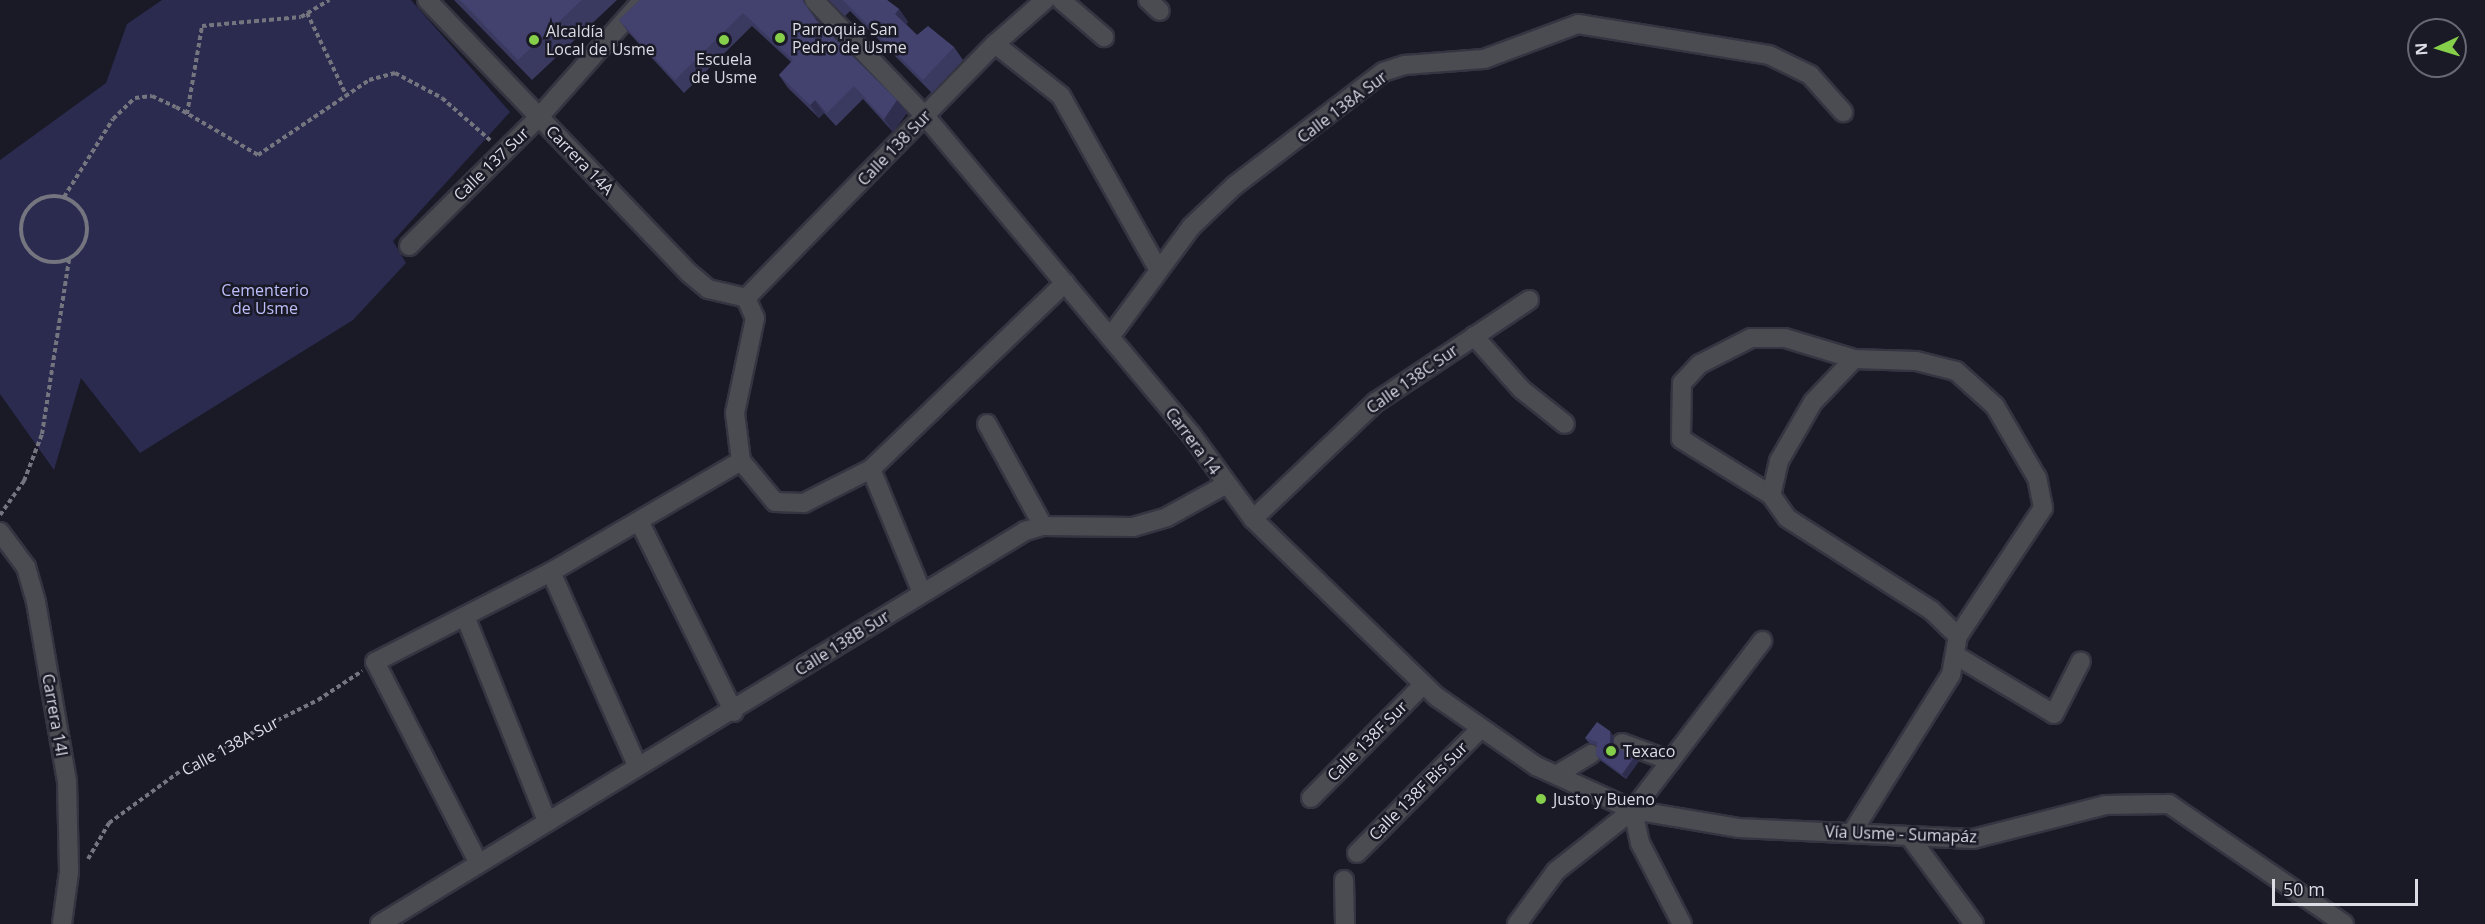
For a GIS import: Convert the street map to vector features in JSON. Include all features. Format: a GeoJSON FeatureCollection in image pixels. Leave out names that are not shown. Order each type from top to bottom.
{"type":"FeatureCollection","features":[{"type":"Feature","properties":{"kind":"street","name":"Carrera 14A"},"geometry":{"type":"LineString","coordinates":[[427,0],[689,273],[708,289],[746,298]]}},
{"type":"Feature","properties":{"kind":"street","name":"Calle 137 Sur"},"geometry":{"type":"LineString","coordinates":[[409,246],[502,151],[539,117],[643,0]]}},
{"type":"Feature","properties":{"kind":"street","name":"Carrera 14"},"geometry":{"type":"LineString","coordinates":[[814,0],[925,116],[1110,337],[1253,519],[1423,685],[1480,729],[1556,775],[1633,810]]}},
{"type":"Feature","properties":{"kind":"street","name":"Calle 138 Sur"},"geometry":{"type":"LineString","coordinates":[[746,298],[995,44],[1045,0]]}},
{"type":"Feature","properties":{"kind":"street"},"geometry":{"type":"LineString","coordinates":[[1061,0],[1104,37]]}},
{"type":"Feature","properties":{"kind":"street","name":"Calle 138A Sur"},"geometry":{"type":"LineString","coordinates":[[1110,337],[1191,226],[1234,186],[1383,72],[1484,59],[1556,28],[1578,24],[1621,29],[1769,55],[1810,75],[1843,112]]}},
{"type":"Feature","properties":{"kind":"street"},"geometry":{"type":"LineString","coordinates":[[995,44],[1061,96],[1158,269]]}},
{"type":"Feature","properties":{"kind":"street"},"geometry":{"type":"LineString","coordinates":[[746,298],[755,318],[735,413],[741,461],[775,502],[804,503],[872,469],[1065,283]]}},
{"type":"Feature","properties":{"kind":"street","name":"Calle 138C Sur"},"geometry":{"type":"LineString","coordinates":[[1253,519],[1376,402],[1529,300]]}},
{"type":"Feature","properties":{"kind":"street"},"geometry":{"type":"LineString","coordinates":[[1474,336],[1521,389],[1565,424]]}},
{"type":"Feature","properties":{"kind":"street"},"geometry":{"type":"LineString","coordinates":[[1853,831],[1951,675],[1958,636],[2031,533],[2043,508],[2037,478],[1995,406],[1956,371],[1917,361],[1854,359],[1785,338],[1751,338],[1700,364],[1682,383],[1681,439],[1771,495],[1787,518],[1931,610],[1958,636]]}},
{"type":"Feature","properties":{"kind":"street"},"geometry":{"type":"LineString","coordinates":[[1771,495],[1779,461],[1813,402],[1854,359]]}},
{"type":"Feature","properties":{"kind":"street"},"geometry":{"type":"LineString","coordinates":[[987,424],[1043,526]]}},
{"type":"Feature","properties":{"kind":"street"},"geometry":{"type":"LineString","coordinates":[[478,862],[375,662],[551,572],[640,523],[741,461]]}},
{"type":"Feature","properties":{"kind":"street"},"geometry":{"type":"LineString","coordinates":[[872,469],[922,593]]}},
{"type":"Feature","properties":{"kind":"street","name":"Calle 138B Sur"},"geometry":{"type":"LineString","coordinates":[[380,924],[546,819],[637,765],[734,712],[922,593],[1043,526],[1133,526],[1167,517],[1226,485]]}},
{"type":"Feature","properties":{"kind":"street"},"geometry":{"type":"LineString","coordinates":[[640,523],[734,712]]}},
{"type":"Feature","properties":{"kind":"street","name":"Carrera 14I"},"geometry":{"type":"LineString","coordinates":[[0,532],[26,567],[38,613],[67,782],[70,835],[61,919]]}},
{"type":"Feature","properties":{"kind":"street"},"geometry":{"type":"LineString","coordinates":[[551,572],[637,765]]}},
{"type":"Feature","properties":{"kind":"street"},"geometry":{"type":"LineString","coordinates":[[465,616],[546,819]]}},
{"type":"Feature","properties":{"kind":"street"},"geometry":{"type":"LineString","coordinates":[[1517,924],[1556,871],[1633,810],[1762,641]]}},
{"type":"Feature","properties":{"kind":"street"},"geometry":{"type":"LineString","coordinates":[[1955,655],[2054,714],[2081,661]]}},
{"type":"Feature","properties":{"kind":"street","name":"Calle 138F Sur"},"geometry":{"type":"LineString","coordinates":[[1311,798],[1423,685]]}},
{"type":"Feature","properties":{"kind":"street","name":"Calle 138F Bis Sur"},"geometry":{"type":"LineString","coordinates":[[1357,853],[1480,729]]}},
{"type":"Feature","properties":{"kind":"street"},"geometry":{"type":"LineString","coordinates":[[1622,744],[1671,761]]}},
{"type":"Feature","properties":{"kind":"street"},"geometry":{"type":"LineString","coordinates":[[1556,775],[1591,754]]}},
{"type":"Feature","properties":{"kind":"street","name":"Vía Usme - Sumapáz"},"geometry":{"type":"LineString","coordinates":[[1633,810],[1739,828],[1984,837],[2105,805],[2169,804],[2198,818],[2344,924]]}},
{"type":"Feature","properties":{"kind":"street"},"geometry":{"type":"LineString","coordinates":[[1633,810],[1640,843],[1682,924]]}},
{"type":"Feature","properties":{"kind":"street"},"geometry":{"type":"LineString","coordinates":[[1909,836],[1974,924]]}},
{"type":"Feature","properties":{"kind":"street"},"geometry":{"type":"LineString","coordinates":[[1344,880],[1345,924]]}},
{"type":"Feature","properties":{"kind":"path"},"geometry":{"type":"LineString","coordinates":[[187,114],[202,26],[252,25],[307,13],[329,0]]}},
{"type":"Feature","properties":{"kind":"path"},"geometry":{"type":"LineString","coordinates":[[307,13],[347,97]]}},
{"type":"Feature","properties":{"kind":"path"},"geometry":{"type":"LineString","coordinates":[[64,197],[113,119],[135,98],[152,96],[258,155],[381,73],[395,73],[442,98],[502,151]]}},
{"type":"Feature","properties":{"kind":"path"},"geometry":{"type":"LineString","coordinates":[[0,516],[24,481],[42,434],[69,259],[87,232],[81,211],[64,197],[33,202],[20,231],[37,258],[69,259]]}},
{"type":"Feature","properties":{"kind":"path","name":"Calle 138A Sur"},"geometry":{"type":"LineString","coordinates":[[84,870],[109,824],[152,791],[190,764],[318,700],[375,662]]}},
{"type":"Feature","properties":{"kind":"green space","name":"Cementerio de Usme"},"geometry":{"type":"Polygon","coordinates":[[[162,0],[411,0],[510,112],[393,241],[406,263],[353,320],[140,453],[81,378],[54,470],[0,394],[0,160],[106,83],[127,24],[162,0]]]}},
{"type":"Feature","properties":{"kind":"building"},"geometry":{"type":"Polygon","coordinates":[[[460,0],[582,0],[518,60],[460,0]]]}},
{"type":"Feature","properties":{"kind":"building"},"geometry":{"type":"Polygon","coordinates":[[[640,0],[802,0],[817,21],[897,100],[884,119],[854,86],[827,113],[815,100],[810,105],[779,75],[793,60],[743,13],[675,80],[619,20],[640,0]]]}},
{"type":"Feature","properties":{"kind":"building"},"geometry":{"type":"Polygon","coordinates":[[[843,0],[887,0],[899,9],[895,14],[917,35],[928,26],[954,47],[923,80],[843,0]]]}},
{"type":"Feature","properties":{"kind":"building","name":"Texaco"},"geometry":{"type":"Polygon","coordinates":[[[1597,722],[1610,731],[1610,745],[1635,756],[1622,774],[1596,755],[1597,742],[1585,738],[1597,722]]]}},
{"type":"Feature","properties":{"kind":"place","name":"Parroquia San Pedro de Usme"},"geometry":{"type":"Point","coordinates":[780,38]}},
{"type":"Feature","properties":{"kind":"place","name":"Alcaldía Local de Usme"},"geometry":{"type":"Point","coordinates":[534,40]}},
{"type":"Feature","properties":{"kind":"place","name":"Escuela de Usme"},"geometry":{"type":"Point","coordinates":[724,40]}},
{"type":"Feature","properties":{"kind":"place","name":"Texaco"},"geometry":{"type":"Point","coordinates":[1611,751]}},
{"type":"Feature","properties":{"kind":"place","name":"Justo y Bueno"},"geometry":{"type":"Point","coordinates":[1541,799]}}]}
